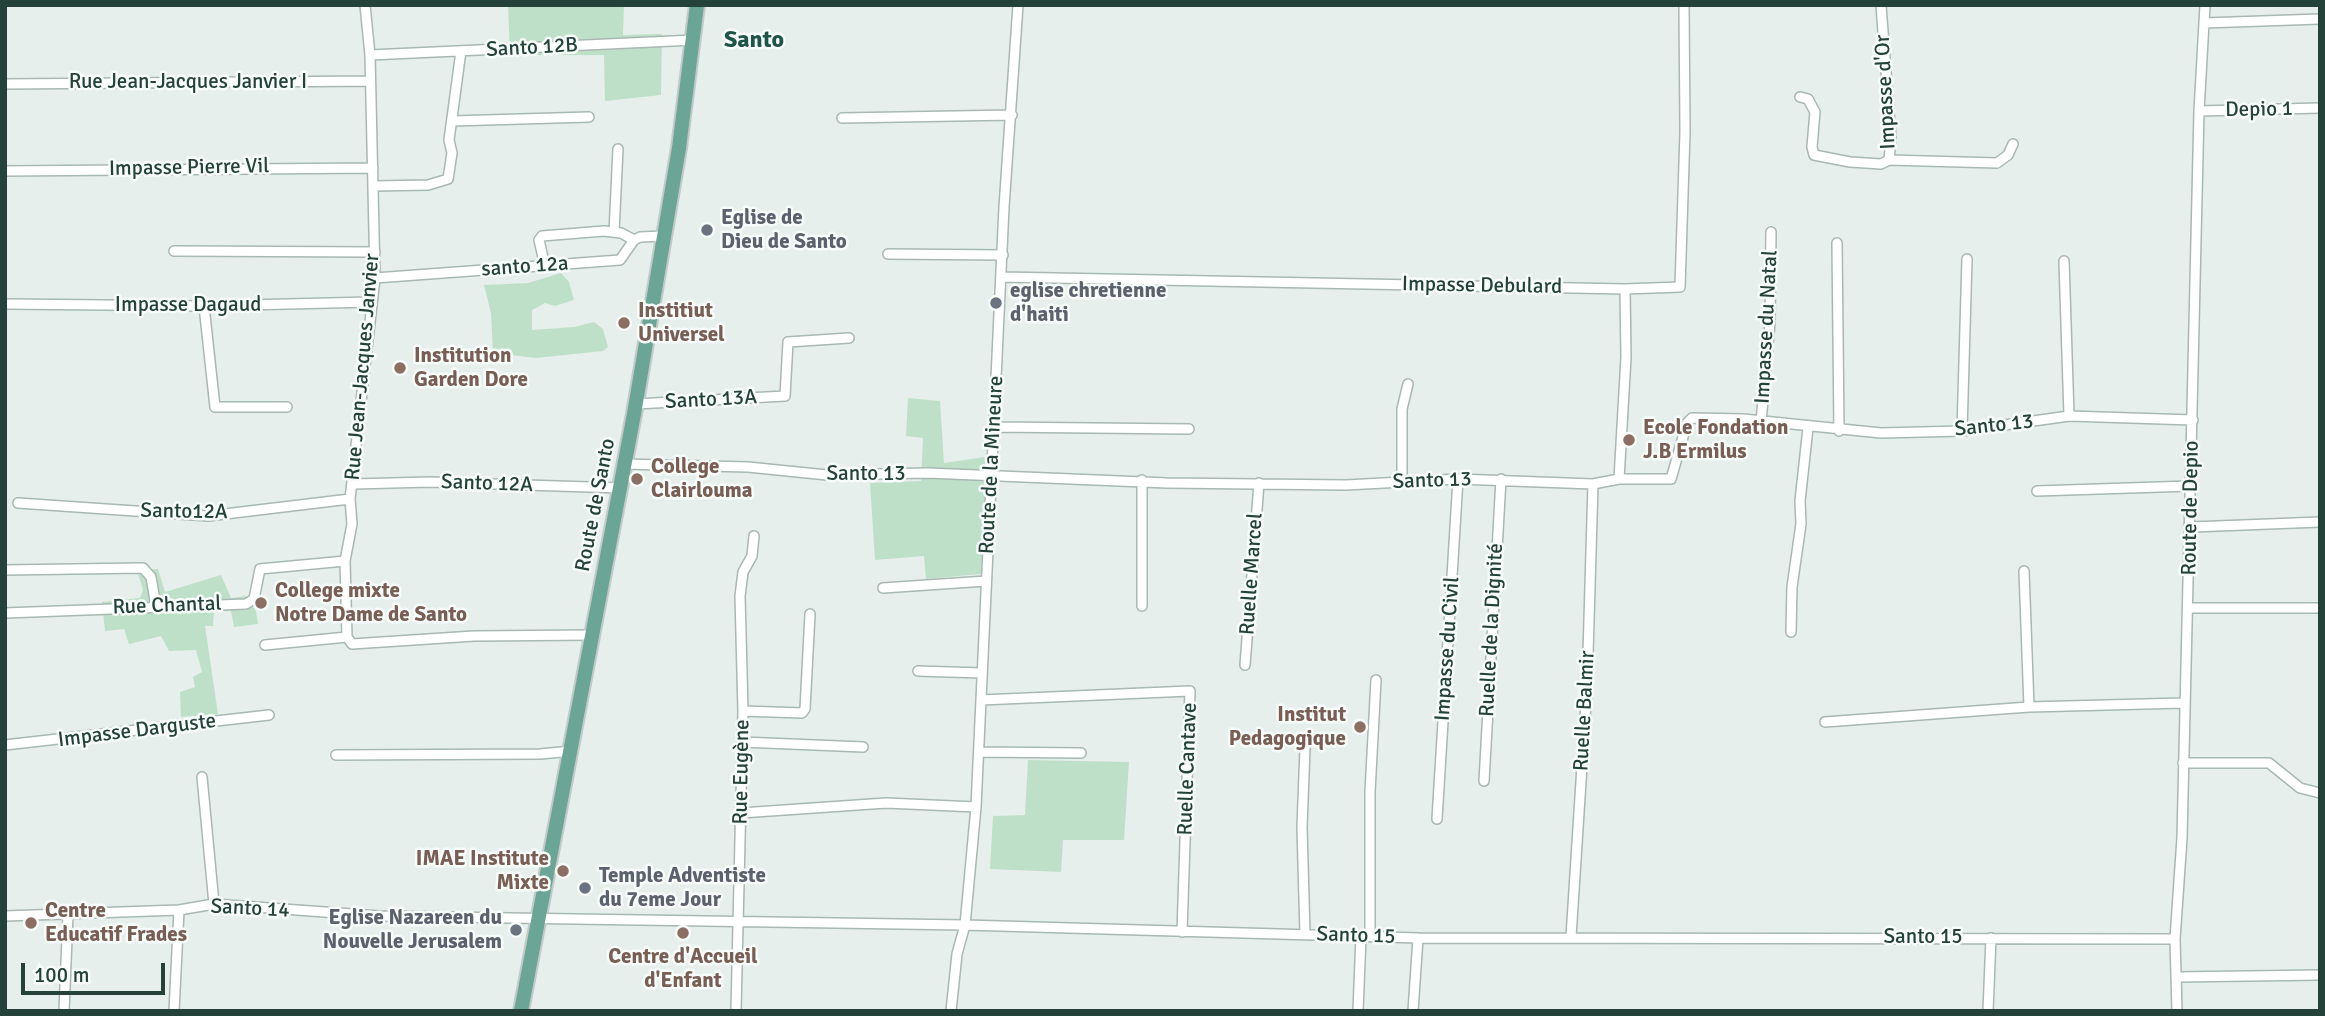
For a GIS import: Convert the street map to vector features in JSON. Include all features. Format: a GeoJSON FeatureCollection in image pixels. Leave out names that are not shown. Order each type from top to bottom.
{"type":"FeatureCollection","features":[{"type":"Feature","properties":{"kind":"main road","name":"Route de Santo"},"geometry":{"type":"LineString","coordinates":[[521,1011],[573,751],[636,404],[680,148],[697,5]]}},
{"type":"Feature","properties":{"kind":"street","name":"Rue Jean-Jacques Janvier"},"geometry":{"type":"LineString","coordinates":[[347,637],[345,561],[352,524],[350,499],[375,278],[370,55],[365,5]]}},
{"type":"Feature","properties":{"kind":"street","name":"Route de la Mineure"},"geometry":{"type":"LineString","coordinates":[[951,1011],[957,954],[965,925],[976,807],[1018,5]]}},
{"type":"Feature","properties":{"kind":"street","name":"Impasse Debulard"},"geometry":{"type":"LineString","coordinates":[[1002,277],[1676,288],[1682,283],[1684,5]]}},
{"type":"Feature","properties":{"kind":"street","name":"Impasse d'Or"},"geometry":{"type":"LineString","coordinates":[[1800,97],[1808,99],[1815,112],[1812,147],[1814,155],[1881,164],[1889,160],[1891,138],[1881,5]]}},
{"type":"Feature","properties":{"kind":"street","name":"Route de Depio"},"geometry":{"type":"LineString","coordinates":[[2176,1011],[2175,939],[2192,527],[2190,486],[2199,111],[2205,5]]}},
{"type":"Feature","properties":{"kind":"street"},"geometry":{"type":"LineString","coordinates":[[2204,23],[2320,19]]}},
{"type":"Feature","properties":{"kind":"street","name":"Santo 12B"},"geometry":{"type":"LineString","coordinates":[[370,55],[694,40]]}},
{"type":"Feature","properties":{"kind":"street"},"geometry":{"type":"LineString","coordinates":[[373,186],[428,185],[448,179],[461,51]]}},
{"type":"Feature","properties":{"kind":"street","name":"Rue Jean-Jacques Janvier I"},"geometry":{"type":"LineString","coordinates":[[5,84],[370,81]]}},
{"type":"Feature","properties":{"kind":"street","name":"Depio 1"},"geometry":{"type":"LineString","coordinates":[[2199,111],[2320,108]]}},
{"type":"Feature","properties":{"kind":"street"},"geometry":{"type":"LineString","coordinates":[[842,118],[1012,116]]}},
{"type":"Feature","properties":{"kind":"street"},"geometry":{"type":"LineString","coordinates":[[452,121],[589,117]]}},
{"type":"Feature","properties":{"kind":"street"},"geometry":{"type":"LineString","coordinates":[[1889,160],[1997,163],[2008,155],[2014,144]]}},
{"type":"Feature","properties":{"kind":"street"},"geometry":{"type":"LineString","coordinates":[[614,232],[618,149]]}},
{"type":"Feature","properties":{"kind":"street","name":"Impasse Pierre Vil"},"geometry":{"type":"LineString","coordinates":[[5,171],[373,168]]}},
{"type":"Feature","properties":{"kind":"street"},"geometry":{"type":"LineString","coordinates":[[545,266],[539,240],[542,236],[614,232],[634,240],[640,237],[663,236]]}},
{"type":"Feature","properties":{"kind":"street","name":"Impasse du Natal"},"geometry":{"type":"LineString","coordinates":[[1761,422],[1770,321],[1771,232]]}},
{"type":"Feature","properties":{"kind":"street","name":"santo 12a"},"geometry":{"type":"LineString","coordinates":[[375,278],[620,260],[634,240]]}},
{"type":"Feature","properties":{"kind":"street"},"geometry":{"type":"LineString","coordinates":[[1837,243],[1839,431]]}},
{"type":"Feature","properties":{"kind":"street"},"geometry":{"type":"LineString","coordinates":[[174,251],[375,251]]}},
{"type":"Feature","properties":{"kind":"street"},"geometry":{"type":"LineString","coordinates":[[888,254],[1003,255]]}},
{"type":"Feature","properties":{"kind":"street"},"geometry":{"type":"LineString","coordinates":[[1962,431],[1967,259]]}},
{"type":"Feature","properties":{"kind":"street"},"geometry":{"type":"LineString","coordinates":[[2064,261],[2069,416]]}},
{"type":"Feature","properties":{"kind":"street"},"geometry":{"type":"LineString","coordinates":[[1619,480],[1626,357],[1625,289]]}},
{"type":"Feature","properties":{"kind":"street","name":"Impasse Dagaud"},"geometry":{"type":"LineString","coordinates":[[5,304],[204,306],[371,302]]}},
{"type":"Feature","properties":{"kind":"street"},"geometry":{"type":"LineString","coordinates":[[204,306],[215,407],[287,407]]}},
{"type":"Feature","properties":{"kind":"street","name":"Santo 13A"},"geometry":{"type":"LineString","coordinates":[[636,404],[785,396],[788,342],[849,338]]}},
{"type":"Feature","properties":{"kind":"street"},"geometry":{"type":"LineString","coordinates":[[1402,482],[1402,409],[1408,384]]}},
{"type":"Feature","properties":{"kind":"street","name":"Santo 13"},"geometry":{"type":"LineString","coordinates":[[624,464],[748,467],[827,475],[992,475],[1313,485],[1458,479],[1593,484],[1619,480],[1671,479],[1689,420],[1761,422],[1839,431],[1962,431],[2069,416],[2193,420]]}},
{"type":"Feature","properties":{"kind":"street"},"geometry":{"type":"LineString","coordinates":[[995,427],[1189,429]]}},
{"type":"Feature","properties":{"kind":"street"},"geometry":{"type":"LineString","coordinates":[[1791,632],[1791,595],[1801,524],[1800,501],[1808,428]]}},
{"type":"Feature","properties":{"kind":"street","name":"Impasse du Civil"},"geometry":{"type":"LineString","coordinates":[[1437,818],[1458,479]]}},
{"type":"Feature","properties":{"kind":"street","name":"Ruelle de la Dignité"},"geometry":{"type":"LineString","coordinates":[[1484,781],[1501,479]]}},
{"type":"Feature","properties":{"kind":"street"},"geometry":{"type":"LineString","coordinates":[[1142,480],[1142,606]]}},
{"type":"Feature","properties":{"kind":"street","name":"Santo 12A"},"geometry":{"type":"LineString","coordinates":[[353,484],[430,482],[621,488]]}},
{"type":"Feature","properties":{"kind":"street","name":"Ruelle Marcel"},"geometry":{"type":"LineString","coordinates":[[1245,665],[1259,483]]}},
{"type":"Feature","properties":{"kind":"street","name":"Ruelle Balmir"},"geometry":{"type":"LineString","coordinates":[[1572,937],[1587,688],[1593,484]]}},
{"type":"Feature","properties":{"kind":"street"},"geometry":{"type":"LineString","coordinates":[[2037,491],[2190,486]]}},
{"type":"Feature","properties":{"kind":"street","name":"Santo12A"},"geometry":{"type":"LineString","coordinates":[[18,503],[208,516],[350,499]]}},
{"type":"Feature","properties":{"kind":"street"},"geometry":{"type":"LineString","coordinates":[[2192,527],[2320,522]]}},
{"type":"Feature","properties":{"kind":"street","name":"Rue Eugène"},"geometry":{"type":"LineString","coordinates":[[736,1011],[743,711],[740,596],[743,572],[752,556],[754,536]]}},
{"type":"Feature","properties":{"kind":"street","name":"Rue Chantal"},"geometry":{"type":"LineString","coordinates":[[5,613],[246,604],[254,599],[260,569],[345,561]]}},
{"type":"Feature","properties":{"kind":"street"},"geometry":{"type":"LineString","coordinates":[[5,570],[143,568],[151,577],[156,606]]}},
{"type":"Feature","properties":{"kind":"street"},"geometry":{"type":"LineString","coordinates":[[2024,571],[2029,707]]}},
{"type":"Feature","properties":{"kind":"street"},"geometry":{"type":"LineString","coordinates":[[883,588],[986,581]]}},
{"type":"Feature","properties":{"kind":"street"},"geometry":{"type":"LineString","coordinates":[[2189,608],[2320,608]]}},
{"type":"Feature","properties":{"kind":"street"},"geometry":{"type":"LineString","coordinates":[[743,711],[802,713],[805,709],[810,614]]}},
{"type":"Feature","properties":{"kind":"street"},"geometry":{"type":"LineString","coordinates":[[265,645],[347,637],[352,645],[474,636],[592,635]]}},
{"type":"Feature","properties":{"kind":"street"},"geometry":{"type":"LineString","coordinates":[[918,671],[982,673]]}},
{"type":"Feature","properties":{"kind":"street"},"geometry":{"type":"LineString","coordinates":[[1358,1011],[1366,936],[1376,680]]}},
{"type":"Feature","properties":{"kind":"street","name":"Ruelle Cantave"},"geometry":{"type":"LineString","coordinates":[[981,700],[1190,691],[1182,932]]}},
{"type":"Feature","properties":{"kind":"street"},"geometry":{"type":"LineString","coordinates":[[1825,722],[2029,707],[2183,703]]}},
{"type":"Feature","properties":{"kind":"street","name":"Impasse Darguste"},"geometry":{"type":"LineString","coordinates":[[5,745],[69,740],[269,715]]}},
{"type":"Feature","properties":{"kind":"street"},"geometry":{"type":"LineString","coordinates":[[742,742],[863,747]]}},
{"type":"Feature","properties":{"kind":"street"},"geometry":{"type":"LineString","coordinates":[[1305,748],[1302,827],[1305,934]]}},
{"type":"Feature","properties":{"kind":"street"},"geometry":{"type":"LineString","coordinates":[[336,755],[540,754],[573,751]]}},
{"type":"Feature","properties":{"kind":"street"},"geometry":{"type":"LineString","coordinates":[[979,752],[1081,753]]}},
{"type":"Feature","properties":{"kind":"street"},"geometry":{"type":"LineString","coordinates":[[2183,763],[2269,763],[2300,788],[2320,793]]}},
{"type":"Feature","properties":{"kind":"street"},"geometry":{"type":"LineString","coordinates":[[202,777],[214,904]]}},
{"type":"Feature","properties":{"kind":"street"},"geometry":{"type":"LineString","coordinates":[[741,813],[844,804],[976,807]]}},
{"type":"Feature","properties":{"kind":"street","name":"Santo 14"},"geometry":{"type":"LineString","coordinates":[[5,916],[179,911],[214,904],[333,914],[538,918]]}},
{"type":"Feature","properties":{"kind":"street"},"geometry":{"type":"LineString","coordinates":[[173,1011],[179,911]]}},
{"type":"Feature","properties":{"kind":"street"},"geometry":{"type":"LineString","coordinates":[[64,1011],[68,914]]}},
{"type":"Feature","properties":{"kind":"street","name":"Santo 15"},"geometry":{"type":"LineString","coordinates":[[538,918],[965,925],[1418,938],[2175,939]]}},
{"type":"Feature","properties":{"kind":"street"},"geometry":{"type":"LineString","coordinates":[[1413,1011],[1418,938]]}},
{"type":"Feature","properties":{"kind":"street"},"geometry":{"type":"LineString","coordinates":[[1988,1011],[1991,938]]}},
{"type":"Feature","properties":{"kind":"street"},"geometry":{"type":"LineString","coordinates":[[2176,977],[2320,975]]}},
{"type":"Feature","properties":{"kind":"green space"},"geometry":{"type":"Polygon","coordinates":[[[508,5],[624,5],[623,35],[662,34],[661,95],[605,101],[604,55],[510,55],[508,5]]]}},
{"type":"Feature","properties":{"kind":"green space"},"geometry":{"type":"Polygon","coordinates":[[[561,273],[569,282],[574,300],[555,306],[545,303],[532,310],[532,330],[574,327],[594,322],[603,329],[608,347],[603,351],[536,358],[493,353],[491,313],[484,285],[528,283],[561,273]]]}},
{"type":"Feature","properties":{"kind":"green space"},"geometry":{"type":"Polygon","coordinates":[[[908,398],[940,401],[944,463],[985,457],[981,574],[926,579],[924,556],[875,560],[870,483],[921,481],[923,438],[906,436],[908,398]]]}},
{"type":"Feature","properties":{"kind":"green space"},"geometry":{"type":"Polygon","coordinates":[[[158,569],[165,592],[221,575],[231,598],[246,596],[256,611],[258,624],[234,627],[231,611],[214,610],[213,626],[205,626],[218,714],[181,717],[180,692],[195,687],[193,677],[202,672],[196,650],[169,651],[161,636],[129,644],[124,629],[105,631],[102,602],[140,598],[143,590],[138,573],[158,569]]]}},
{"type":"Feature","properties":{"kind":"green space"},"geometry":{"type":"Polygon","coordinates":[[[1028,760],[1129,762],[1124,840],[1063,840],[1061,872],[990,869],[993,816],[1025,815],[1028,760]]]}},
{"type":"Feature","properties":{"kind":"place","name":"Eglise de Dieu de Santo"},"geometry":{"type":"Point","coordinates":[707,230]}},
{"type":"Feature","properties":{"kind":"place","name":"eglise chretienne d'haiti"},"geometry":{"type":"Point","coordinates":[996,303]}},
{"type":"Feature","properties":{"kind":"place","name":"Institiut Universel"},"geometry":{"type":"Point","coordinates":[624,323]}},
{"type":"Feature","properties":{"kind":"place","name":"Institution Garden Dore"},"geometry":{"type":"Point","coordinates":[400,368]}},
{"type":"Feature","properties":{"kind":"place","name":"Ecole Fondation J.B Ermilus"},"geometry":{"type":"Point","coordinates":[1629,440]}},
{"type":"Feature","properties":{"kind":"place","name":"College Clairlouma"},"geometry":{"type":"Point","coordinates":[637,479]}},
{"type":"Feature","properties":{"kind":"place","name":"College mixte Notre Dame de Santo"},"geometry":{"type":"Point","coordinates":[261,603]}},
{"type":"Feature","properties":{"kind":"place","name":"Institut Pedagogique"},"geometry":{"type":"Point","coordinates":[1360,727]}},
{"type":"Feature","properties":{"kind":"place","name":"IMAE Institute Mixte"},"geometry":{"type":"Point","coordinates":[563,871]}},
{"type":"Feature","properties":{"kind":"place","name":"Temple Adventiste du 7eme Jour"},"geometry":{"type":"Point","coordinates":[585,888]}},
{"type":"Feature","properties":{"kind":"place","name":"Centre Educatif Frades"},"geometry":{"type":"Point","coordinates":[31,923]}},
{"type":"Feature","properties":{"kind":"place","name":"Eglise Nazareen du Nouvelle Jerusalem"},"geometry":{"type":"Point","coordinates":[516,930]}},
{"type":"Feature","properties":{"kind":"place","name":"Centre d'Accueil d'Enfant"},"geometry":{"type":"Point","coordinates":[683,933]}},
{"type":"Feature","properties":{"kind":"district","name":"Santo"},"geometry":{"type":"Point","coordinates":[754,41]}}]}
